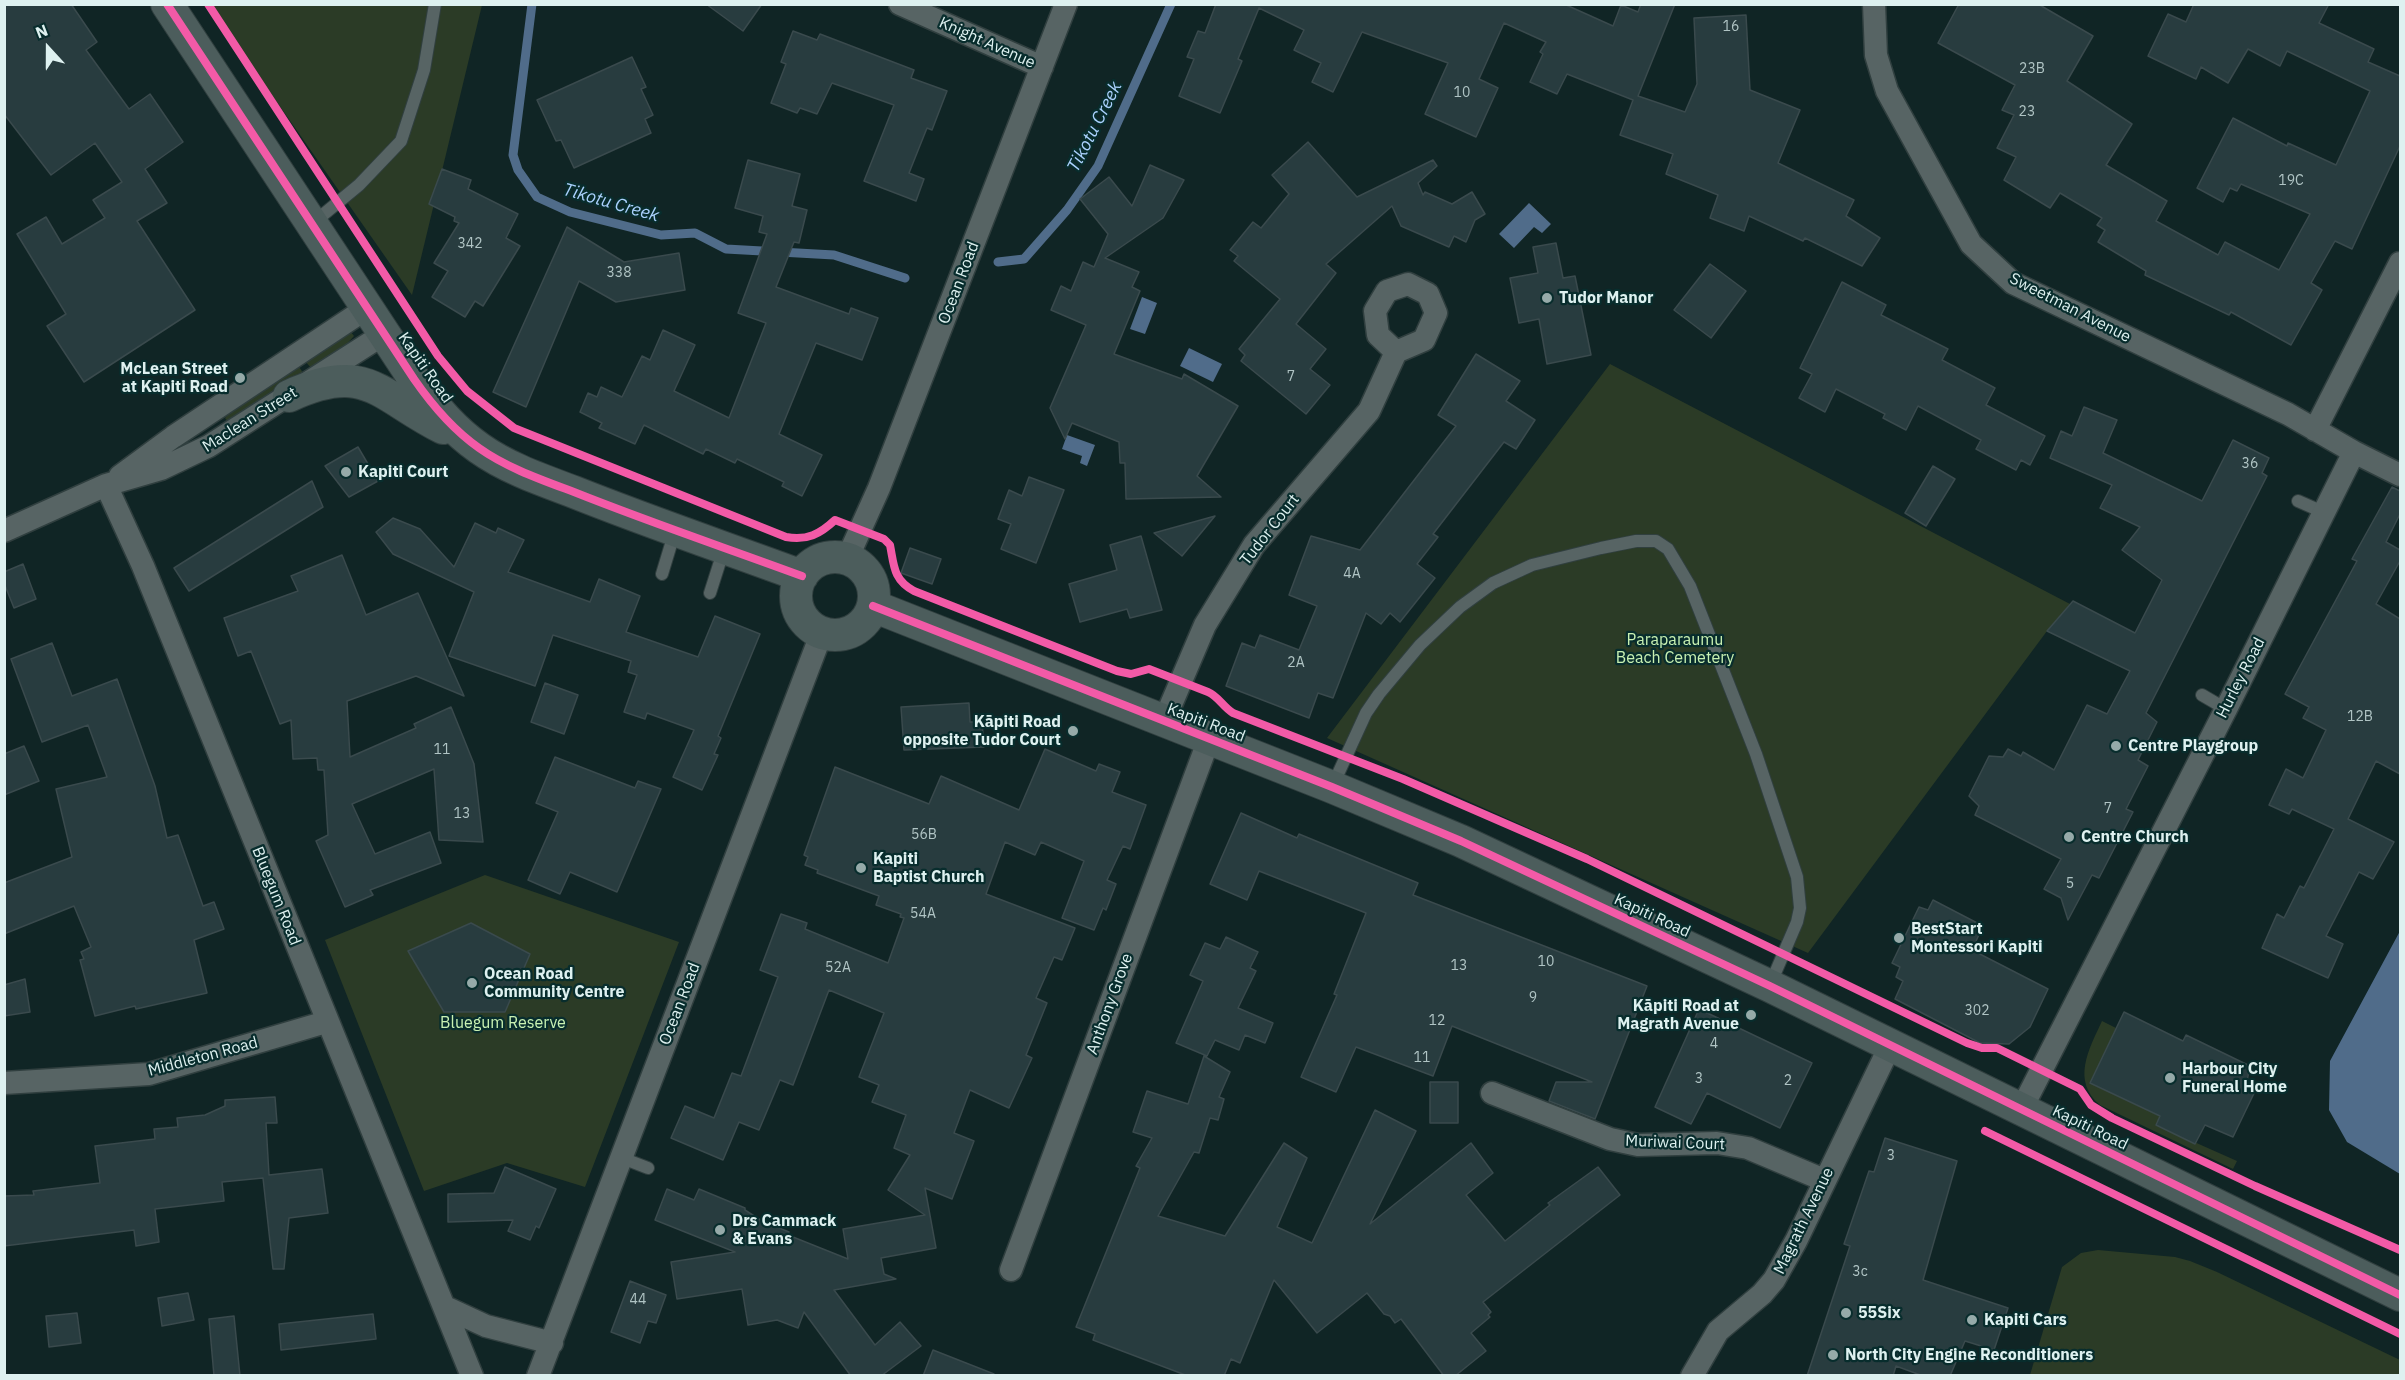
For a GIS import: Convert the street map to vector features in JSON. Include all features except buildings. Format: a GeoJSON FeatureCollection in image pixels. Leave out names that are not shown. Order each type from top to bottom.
{"type":"FeatureCollection","features":[{"type":"Feature","properties":{"kind":"main road","name":"Kapiti Road"},"geometry":{"type":"LineString","coordinates":[[167,4],[434,407],[464,436],[489,454],[521,470],[802,576]]}},
{"type":"Feature","properties":{"kind":"main road"},"geometry":{"type":"LineString","coordinates":[[289,396],[327,381],[357,381],[379,388],[424,419],[464,436]]}},
{"type":"Feature","properties":{"kind":"main road"},"geometry":{"type":"LineString","coordinates":[[837,557],[847,559],[866,572],[874,594],[873,606],[866,620],[853,630],[838,635],[822,632],[810,626],[801,615],[796,602],[802,576],[817,562],[837,557]]}},
{"type":"Feature","properties":{"kind":"main road","name":"Kapiti Road"},"geometry":{"type":"LineString","coordinates":[[873,606],[1332,787],[1461,841],[1770,986],[2400,1295]]}},
{"type":"Feature","properties":{"kind":"street","name":"Knight Avenue"},"geometry":{"type":"LineString","coordinates":[[900,4],[1042,67]]}},
{"type":"Feature","properties":{"kind":"street","name":"Ocean Road"},"geometry":{"type":"LineString","coordinates":[[847,559],[879,488],[1066,4]]}},
{"type":"Feature","properties":{"kind":"street","name":"Sweetman Avenue"},"geometry":{"type":"LineString","coordinates":[[1874,4],[1876,55],[1887,91],[1971,244],[2013,283],[2288,414],[2315,430]]}},
{"type":"Feature","properties":{"kind":"street"},"geometry":{"type":"LineString","coordinates":[[2400,263],[2315,430],[2400,475]]}},
{"type":"Feature","properties":{"kind":"street","name":"Maclean Street"},"geometry":{"type":"LineString","coordinates":[[4,531],[106,485],[184,459],[209,446],[289,396],[375,321]]}},
{"type":"Feature","properties":{"kind":"street","name":"Maclean Street"},"geometry":{"type":"LineString","coordinates":[[106,485],[173,437],[375,321]]}},
{"type":"Feature","properties":{"kind":"street","name":"Tudor Court"},"geometry":{"type":"LineString","coordinates":[[1164,721],[1205,625],[1254,545],[1369,411],[1395,352]]}},
{"type":"Feature","properties":{"kind":"street","name":"Hurley Road"},"geometry":{"type":"LineString","coordinates":[[2021,1110],[2226,709],[2354,452]]}},
{"type":"Feature","properties":{"kind":"street","name":"Bluegum Road"},"geometry":{"type":"LineString","coordinates":[[106,485],[143,566],[472,1376]]}},
{"type":"Feature","properties":{"kind":"street","name":"Ocean Road"},"geometry":{"type":"LineString","coordinates":[[538,1376],[822,632]]}},
{"type":"Feature","properties":{"kind":"street","name":"Anthony Grove"},"geometry":{"type":"LineString","coordinates":[[1011,1270],[1209,739]]}},
{"type":"Feature","properties":{"kind":"street","name":"Middleton Road"},"geometry":{"type":"LineString","coordinates":[[4,1083],[149,1074],[327,1022]]}},
{"type":"Feature","properties":{"kind":"street","name":"Magrath Avenue"},"geometry":{"type":"LineString","coordinates":[[1692,1376],[1718,1331],[1762,1294],[1774,1280],[1796,1241],[1890,1046]]}},
{"type":"Feature","properties":{"kind":"street","name":"Muriwai Court"},"geometry":{"type":"LineString","coordinates":[[1492,1093],[1610,1139],[1638,1145],[1717,1143],[1748,1148],[1824,1180]]}},
{"type":"Feature","properties":{"kind":"street"},"geometry":{"type":"LineString","coordinates":[[445,1306],[462,1317],[486,1326],[552,1343]]}},
{"type":"Feature","properties":{"kind":"lane"},"geometry":{"type":"LineString","coordinates":[[312,224],[358,185],[401,141],[424,70],[435,4]]}},
{"type":"Feature","properties":{"kind":"lane"},"geometry":{"type":"LineString","coordinates":[[2298,501],[2324,512]]}},
{"type":"Feature","properties":{"kind":"lane"},"geometry":{"type":"LineString","coordinates":[[662,574],[676,530]]}},
{"type":"Feature","properties":{"kind":"lane"},"geometry":{"type":"LineString","coordinates":[[1332,787],[1366,712],[1420,645],[1460,608],[1493,583],[1532,565],[1636,541],[1656,541],[1668,549],[1690,586],[1756,754],[1797,877],[1800,908],[1797,922],[1770,986]]}},
{"type":"Feature","properties":{"kind":"lane"},"geometry":{"type":"LineString","coordinates":[[710,593],[724,548]]}},
{"type":"Feature","properties":{"kind":"lane"},"geometry":{"type":"LineString","coordinates":[[2202,695],[2226,709]]}},
{"type":"Feature","properties":{"kind":"lane"},"geometry":{"type":"LineString","coordinates":[[621,1158],[648,1168]]}},
{"type":"Feature","properties":{"kind":"green space"},"geometry":{"type":"Polygon","coordinates":[[[209,5],[482,5],[412,295],[209,5]]]}},
{"type":"Feature","properties":{"kind":"green space"},"geometry":{"type":"Polygon","coordinates":[[[350,331],[354,336],[345,346],[311,368],[305,361],[350,331]]]}},
{"type":"Feature","properties":{"kind":"green space","name":"Paraparaumu Beach Cemetery"},"geometry":{"type":"Polygon","coordinates":[[[1610,364],[2070,604],[2047,631],[1808,953],[1327,738],[1610,364]]]}},
{"type":"Feature","properties":{"kind":"green space"},"geometry":{"type":"Polygon","coordinates":[[[298,365],[303,373],[228,422],[225,418],[234,408],[298,365]]]}},
{"type":"Feature","properties":{"kind":"green space","name":"Bluegum Reserve"},"geometry":{"type":"Polygon","coordinates":[[[485,875],[679,942],[585,1187],[507,1163],[424,1191],[325,940],[485,875]]]}},
{"type":"Feature","properties":{"kind":"green space"},"geometry":{"type":"Polygon","coordinates":[[[2102,1021],[2116,1028],[2090,1083],[2160,1116],[2156,1125],[2237,1161],[2233,1169],[2100,1105],[2091,1096],[2086,1086],[2085,1064],[2102,1021]]]}},
{"type":"Feature","properties":{"kind":"green space"},"geometry":{"type":"Polygon","coordinates":[[[2098,1250],[2175,1257],[2217,1272],[2400,1360],[2400,1375],[2030,1375],[2062,1267],[2081,1253],[2098,1250]]]}},
{"type":"Feature","properties":{"kind":"water"},"geometry":{"type":"Polygon","coordinates":[[[1529,203],[1551,224],[1542,233],[1534,227],[1514,248],[1499,234],[1529,203]]]}},
{"type":"Feature","properties":{"kind":"water"},"geometry":{"type":"Polygon","coordinates":[[[1142,297],[1157,303],[1145,334],[1130,329],[1142,297]]]}},
{"type":"Feature","properties":{"kind":"water"},"geometry":{"type":"Polygon","coordinates":[[[1189,348],[1222,364],[1213,382],[1180,366],[1189,348]]]}},
{"type":"Feature","properties":{"kind":"water"},"geometry":{"type":"Polygon","coordinates":[[[1067,435],[1095,445],[1087,466],[1080,463],[1082,456],[1062,449],[1067,435]]]}},
{"type":"Feature","properties":{"kind":"water"},"geometry":{"type":"Polygon","coordinates":[[[2400,931],[2400,1174],[2347,1142],[2329,1110],[2330,1061],[2400,931]]]}},
{"type":"Feature","properties":{"kind":"waterway","name":"Tikotu Creek"},"geometry":{"type":"LineString","coordinates":[[532,4],[513,155],[518,170],[537,197],[570,212],[661,235],[695,233],[726,249],[834,255],[905,278]]}},
{"type":"Feature","properties":{"kind":"waterway","name":"Tikotu Creek"},"geometry":{"type":"LineString","coordinates":[[998,262],[1024,259],[1067,210],[1098,166],[1171,4]]}},
{"type":"Feature","properties":{"kind":"cycle path"},"geometry":{"type":"LineString","coordinates":[[167,4],[414,379],[451,425],[479,448],[525,473],[802,576]]}},
{"type":"Feature","properties":{"kind":"cycle path"},"geometry":{"type":"LineString","coordinates":[[208,4],[438,356],[467,391],[514,428],[786,537],[800,538],[813,535],[835,520],[884,539],[890,545],[898,577],[914,591],[1117,671],[1131,674],[1149,669],[1208,692],[1233,713],[1403,779],[1587,859],[1967,1043],[1982,1048],[1997,1048],[2080,1089],[2091,1105],[2112,1118],[2255,1186],[2400,1250]]}},
{"type":"Feature","properties":{"kind":"cycle path"},"geometry":{"type":"LineString","coordinates":[[873,606],[1332,787],[1461,841],[1770,986],[2400,1295]]}},
{"type":"Feature","properties":{"kind":"cycle path"},"geometry":{"type":"LineString","coordinates":[[1985,1131],[2400,1334]]}},
{"type":"Feature","properties":{"kind":"place","name":"Tudor Manor"},"geometry":{"type":"Point","coordinates":[1547,298]}},
{"type":"Feature","properties":{"kind":"place","name":"McLean Street at Kapiti Road"},"geometry":{"type":"Point","coordinates":[240,378]}},
{"type":"Feature","properties":{"kind":"place","name":"Kapiti Court"},"geometry":{"type":"Point","coordinates":[346,472]}},
{"type":"Feature","properties":{"kind":"place","name":"Kāpiti Road opposite Tudor Court"},"geometry":{"type":"Point","coordinates":[1073,731]}},
{"type":"Feature","properties":{"kind":"place","name":"Centre Playgroup"},"geometry":{"type":"Point","coordinates":[2116,746]}},
{"type":"Feature","properties":{"kind":"place","name":"Centre Church"},"geometry":{"type":"Point","coordinates":[2069,837]}},
{"type":"Feature","properties":{"kind":"place","name":"Kapiti Baptist Church"},"geometry":{"type":"Point","coordinates":[861,868]}},
{"type":"Feature","properties":{"kind":"place","name":"BestStart Montessori Kapiti"},"geometry":{"type":"Point","coordinates":[1899,938]}},
{"type":"Feature","properties":{"kind":"place","name":"Ocean Road Community Centre"},"geometry":{"type":"Point","coordinates":[472,983]}},
{"type":"Feature","properties":{"kind":"place","name":"Kāpiti Road at Magrath Avenue"},"geometry":{"type":"Point","coordinates":[1751,1015]}},
{"type":"Feature","properties":{"kind":"place","name":"Harbour City Funeral Home"},"geometry":{"type":"Point","coordinates":[2170,1078]}},
{"type":"Feature","properties":{"kind":"place","name":"Drs Cammack & Evans"},"geometry":{"type":"Point","coordinates":[720,1230]}},
{"type":"Feature","properties":{"kind":"place","name":"55Six"},"geometry":{"type":"Point","coordinates":[1846,1313]}},
{"type":"Feature","properties":{"kind":"place","name":"Kapiti Cars"},"geometry":{"type":"Point","coordinates":[1972,1320]}},
{"type":"Feature","properties":{"kind":"place","name":"North City Engine Reconditioners"},"geometry":{"type":"Point","coordinates":[1833,1355]}}]}
